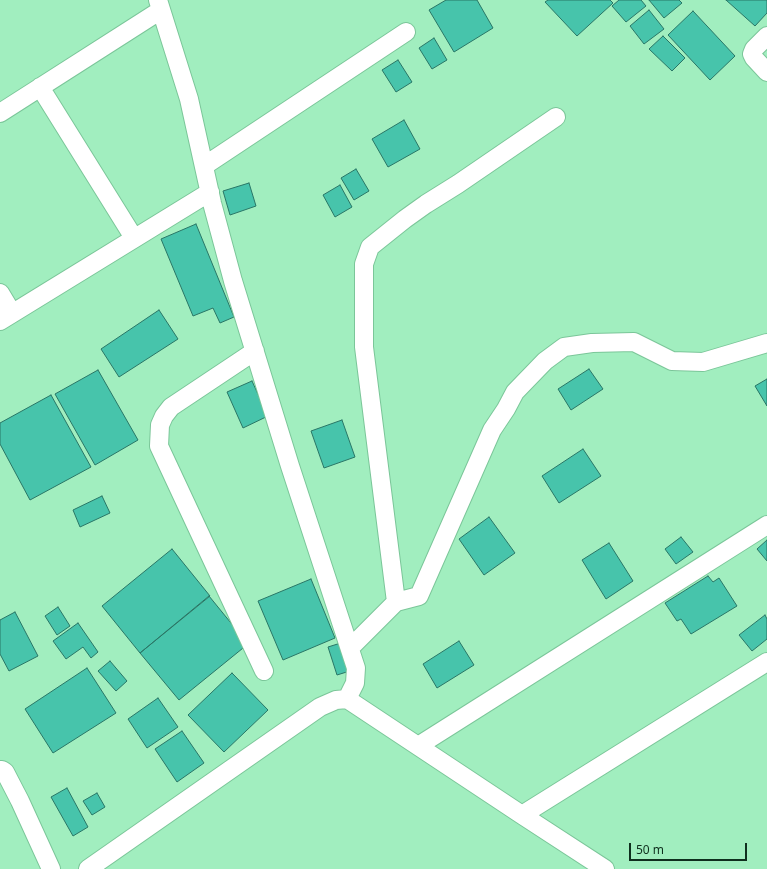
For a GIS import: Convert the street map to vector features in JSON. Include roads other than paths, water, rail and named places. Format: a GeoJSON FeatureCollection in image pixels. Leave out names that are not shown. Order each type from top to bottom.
{"type":"FeatureCollection","features":[{"type":"Feature","properties":{"kind":"street"},"geometry":{"type":"LineString","coordinates":[[0,113],[159,5],[189,99],[210,192],[233,281],[290,466],[356,668],[356,676],[352,689],[346,699]]}},
{"type":"Feature","properties":{"kind":"street"},"geometry":{"type":"LineString","coordinates":[[204,166],[406,32]]}},
{"type":"Feature","properties":{"kind":"street"},"geometry":{"type":"LineString","coordinates":[[767,36],[754,49],[752,54],[767,72]]}},
{"type":"Feature","properties":{"kind":"street"},"geometry":{"type":"LineString","coordinates":[[40,87],[134,238]]}},
{"type":"Feature","properties":{"kind":"street"},"geometry":{"type":"LineString","coordinates":[[396,602],[364,347],[364,264],[370,247],[405,219],[556,117]]}},
{"type":"Feature","properties":{"kind":"street"},"geometry":{"type":"LineString","coordinates":[[0,293],[6,317],[210,192]]}},
{"type":"Feature","properties":{"kind":"street"},"geometry":{"type":"LineString","coordinates":[[350,648],[396,602],[419,596],[492,430],[515,392],[545,361],[564,347],[592,343],[634,342],[672,361],[703,362],[767,343]]}},
{"type":"Feature","properties":{"kind":"street"},"geometry":{"type":"LineString","coordinates":[[255,352],[171,407],[164,416],[160,425],[159,446],[264,671]]}},
{"type":"Feature","properties":{"kind":"street"},"geometry":{"type":"LineString","coordinates":[[418,746],[767,525]]}},
{"type":"Feature","properties":{"kind":"street"},"geometry":{"type":"LineString","coordinates":[[522,815],[767,662]]}},
{"type":"Feature","properties":{"kind":"street"},"geometry":{"type":"LineString","coordinates":[[88,869],[320,708],[336,700],[346,699],[605,869]]}},
{"type":"Feature","properties":{"kind":"street"},"geometry":{"type":"LineString","coordinates":[[0,770],[6,772],[51,869]]}}]}
